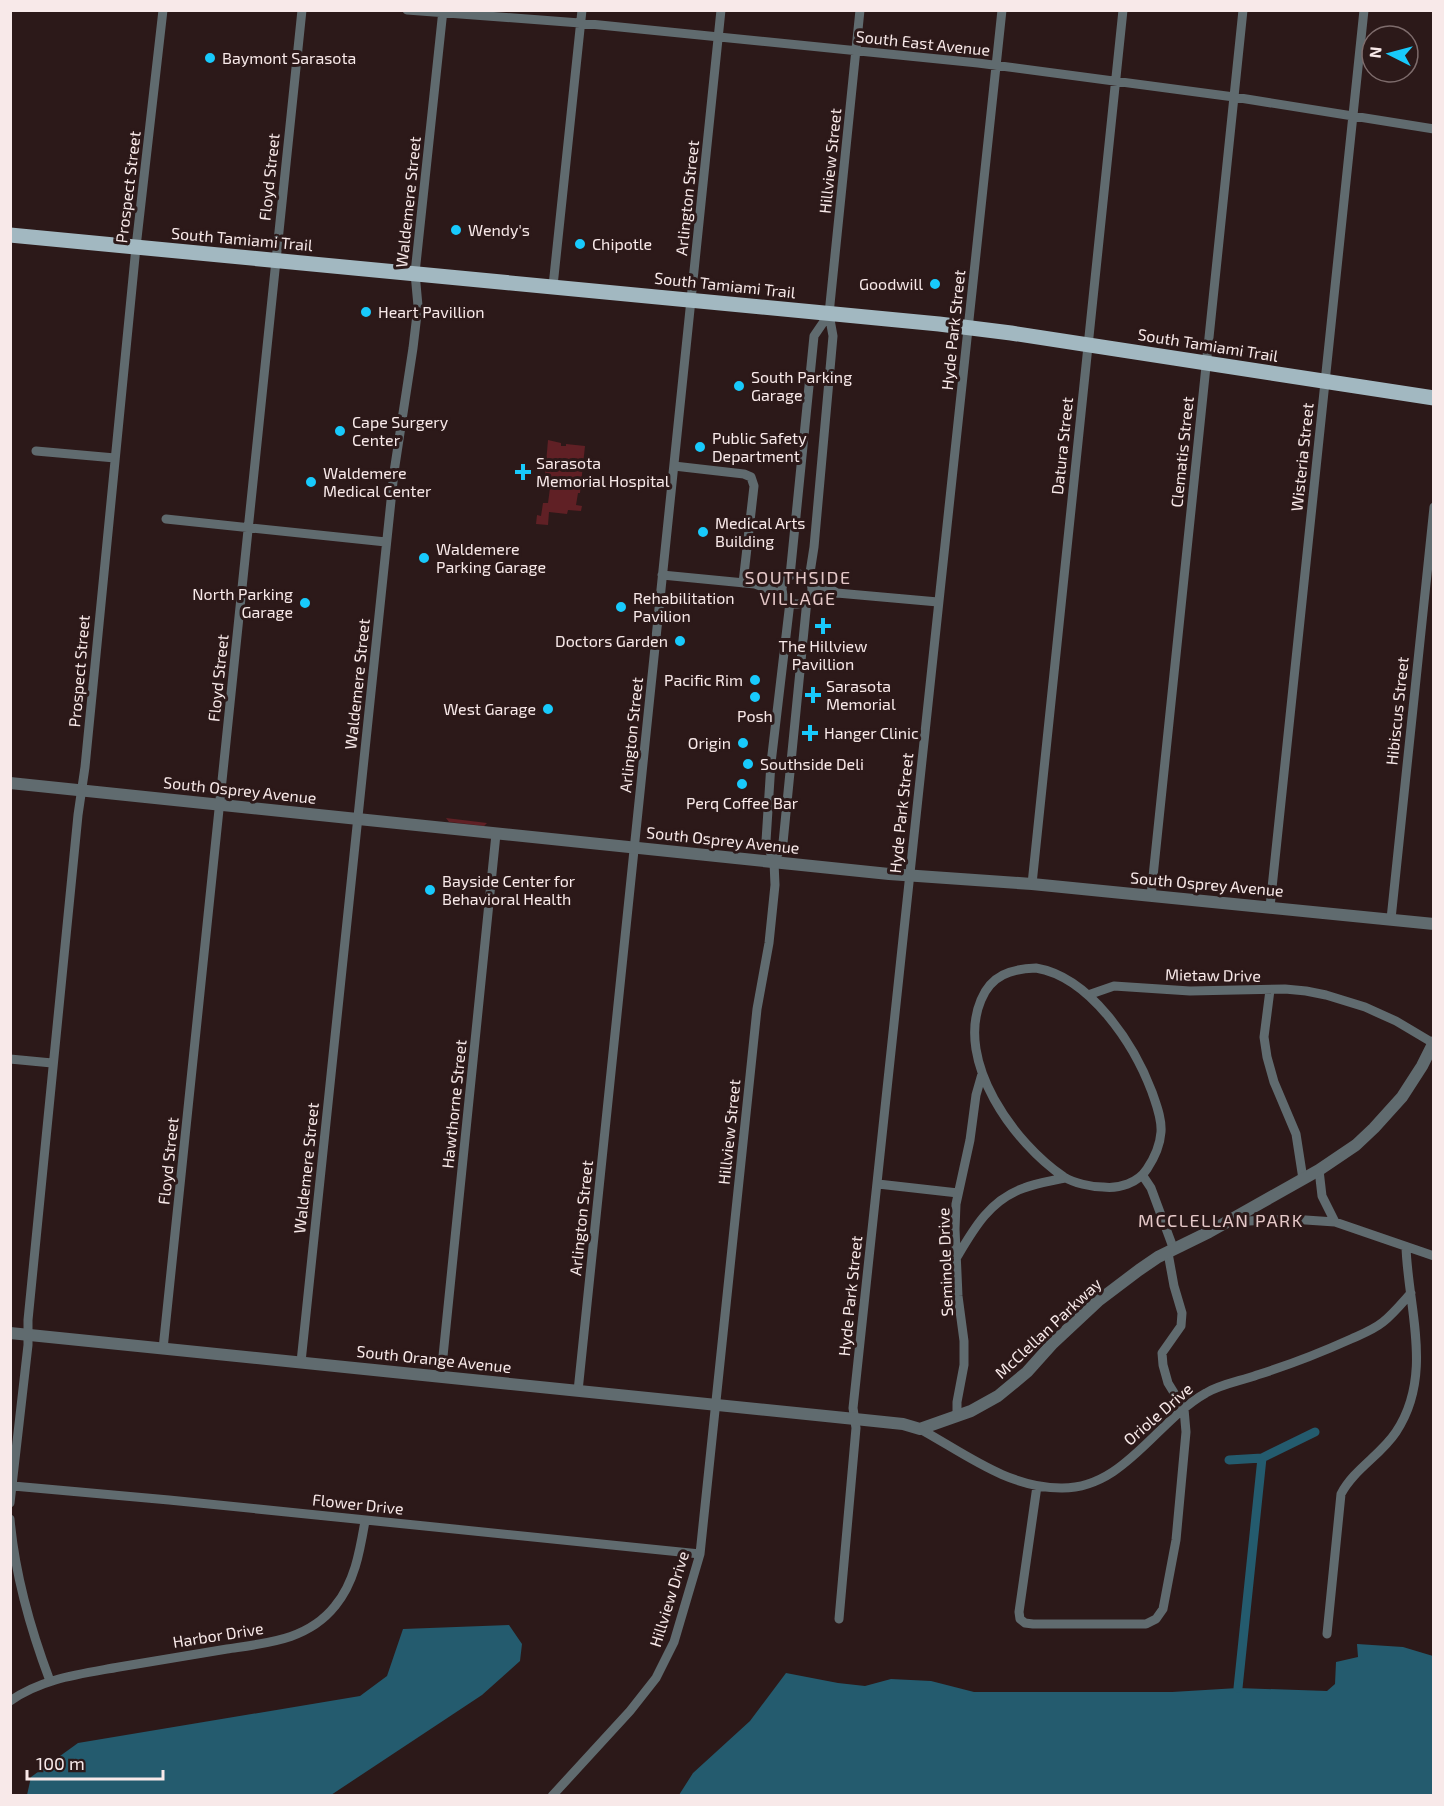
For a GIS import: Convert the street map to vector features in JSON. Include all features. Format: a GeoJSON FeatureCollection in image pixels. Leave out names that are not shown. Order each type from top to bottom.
{"type":"FeatureCollection","features":[{"type":"Feature","properties":{"kind":"main road","name":"South Tamiami Trail"},"geometry":{"type":"LineString","coordinates":[[10,235],[968,327],[1434,398]]}},
{"type":"Feature","properties":{"kind":"street","name":"Prospect Street"},"geometry":{"type":"LineString","coordinates":[[28,1335],[52,1063],[82,790],[136,247],[163,10]]}},
{"type":"Feature","properties":{"kind":"street","name":"Floyd Street"},"geometry":{"type":"LineString","coordinates":[[164,1349],[302,10]]}},
{"type":"Feature","properties":{"kind":"street","name":"South East Avenue"},"geometry":{"type":"LineString","coordinates":[[407,10],[580,23],[996,66],[1234,97],[1434,129]]}},
{"type":"Feature","properties":{"kind":"street"},"geometry":{"type":"LineString","coordinates":[[553,286],[582,10]]}},
{"type":"Feature","properties":{"kind":"street","name":"Arlington Street"},"geometry":{"type":"LineString","coordinates":[[578,1391],[721,10]]}},
{"type":"Feature","properties":{"kind":"street","name":"Hillview Street"},"geometry":{"type":"LineString","coordinates":[[810,582],[833,338],[829,314],[860,10]]}},
{"type":"Feature","properties":{"kind":"street","name":"Hyde Park Street"},"geometry":{"type":"LineString","coordinates":[[839,1619],[856,1428],[853,1408],[1002,10]]}},
{"type":"Feature","properties":{"kind":"street","name":"Datura Street"},"geometry":{"type":"LineString","coordinates":[[1032,884],[1123,10]]}},
{"type":"Feature","properties":{"kind":"street","name":"Clematis Street"},"geometry":{"type":"LineString","coordinates":[[1151,896],[1243,10]]}},
{"type":"Feature","properties":{"kind":"street","name":"Wisteria Street"},"geometry":{"type":"LineString","coordinates":[[1270,907],[1364,10]]}},
{"type":"Feature","properties":{"kind":"street","name":"Waldemere Street"},"geometry":{"type":"LineString","coordinates":[[301,1362],[394,466],[415,337],[418,306],[415,273],[443,12]]}},
{"type":"Feature","properties":{"kind":"street","name":"Hillview Street"},"geometry":{"type":"LineString","coordinates":[[787,578],[814,336],[829,314]]}},
{"type":"Feature","properties":{"kind":"street"},"geometry":{"type":"LineString","coordinates":[[36,451],[115,458]]}},
{"type":"Feature","properties":{"kind":"street"},"geometry":{"type":"LineString","coordinates":[[674,466],[751,477],[754,486],[743,583]]}},
{"type":"Feature","properties":{"kind":"street","name":"Hibiscus Street"},"geometry":{"type":"LineString","coordinates":[[1391,919],[1434,507]]}},
{"type":"Feature","properties":{"kind":"street"},"geometry":{"type":"LineString","coordinates":[[166,519],[386,542]]}},
{"type":"Feature","properties":{"kind":"street"},"geometry":{"type":"LineString","coordinates":[[662,575],[755,584],[800,574],[810,582],[837,593]]}},
{"type":"Feature","properties":{"kind":"street"},"geometry":{"type":"LineString","coordinates":[[787,578],[782,587],[787,598]]}},
{"type":"Feature","properties":{"kind":"street"},"geometry":{"type":"LineString","coordinates":[[809,597],[810,582]]}},
{"type":"Feature","properties":{"kind":"street"},"geometry":{"type":"LineString","coordinates":[[755,584],[796,604],[809,597],[837,593],[938,602]]}},
{"type":"Feature","properties":{"kind":"street","name":"Hillview Street"},"geometry":{"type":"LineString","coordinates":[[774,862],[783,843],[809,597]]}},
{"type":"Feature","properties":{"kind":"street","name":"Hillview Street"},"geometry":{"type":"LineString","coordinates":[[715,1405],[757,1009],[769,943],[775,885],[774,862],[766,841],[766,830],[787,598]]}},
{"type":"Feature","properties":{"kind":"street","name":"South Osprey Avenue"},"geometry":{"type":"LineString","coordinates":[[10,783],[909,876],[1032,884],[1434,924]]}},
{"type":"Feature","properties":{"kind":"street","name":"Hawthorne Street"},"geometry":{"type":"LineString","coordinates":[[441,1376],[496,834]]}},
{"type":"Feature","properties":{"kind":"street"},"geometry":{"type":"LineString","coordinates":[[1035,968],[1059,975],[1088,995],[1126,1040],[1145,1073],[1161,1125],[1159,1144],[1143,1176],[1125,1185],[1108,1188],[1086,1185],[1065,1178],[1038,1154],[1013,1127],[999,1106],[982,1074],[976,1052],[974,1020],[984,991],[992,981],[1007,973],[1035,968]]}},
{"type":"Feature","properties":{"kind":"street","name":"Mietaw Drive"},"geometry":{"type":"LineString","coordinates":[[1088,995],[1114,986],[1190,991],[1306,991],[1348,1001],[1380,1013],[1433,1043]]}},
{"type":"Feature","properties":{"kind":"street"},"geometry":{"type":"LineString","coordinates":[[1270,990],[1264,1037],[1267,1057],[1274,1082],[1296,1134],[1303,1179]]}},
{"type":"Feature","properties":{"kind":"street","name":"McClellan Parkway"},"geometry":{"type":"LineString","coordinates":[[920,1429],[986,1403],[1028,1372],[1098,1301],[1139,1270],[1319,1170],[1356,1145],[1389,1113],[1413,1081],[1433,1043]]}},
{"type":"Feature","properties":{"kind":"street"},"geometry":{"type":"LineString","coordinates":[[10,1059],[52,1063]]}},
{"type":"Feature","properties":{"kind":"street","name":"Seminole Drive"},"geometry":{"type":"LineString","coordinates":[[957,1416],[957,1402],[964,1365],[964,1341],[958,1296],[955,1229],[958,1193],[982,1074]]}},
{"type":"Feature","properties":{"kind":"street"},"geometry":{"type":"LineString","coordinates":[[1319,1170],[1322,1196],[1335,1222]]}},
{"type":"Feature","properties":{"kind":"street"},"geometry":{"type":"LineString","coordinates":[[1037,1486],[1019,1616],[1025,1623],[1146,1624],[1156,1619],[1162,1609],[1176,1540],[1186,1432],[1184,1409],[1168,1383],[1162,1353],[1181,1326],[1182,1313],[1174,1286],[1171,1251],[1151,1188],[1143,1176]]}},
{"type":"Feature","properties":{"kind":"street"},"geometry":{"type":"LineString","coordinates":[[957,1257],[981,1218],[1001,1199],[1022,1188],[1065,1178]]}},
{"type":"Feature","properties":{"kind":"street"},"geometry":{"type":"LineString","coordinates":[[878,1184],[958,1193]]}},
{"type":"Feature","properties":{"kind":"street"},"geometry":{"type":"LineString","coordinates":[[1224,1222],[1291,1219],[1335,1222],[1434,1256]]}},
{"type":"Feature","properties":{"kind":"street"},"geometry":{"type":"LineString","coordinates":[[1327,1634],[1341,1494],[1395,1434],[1411,1398],[1417,1351],[1406,1247]]}},
{"type":"Feature","properties":{"kind":"street","name":"Oriole Drive"},"geometry":{"type":"LineString","coordinates":[[920,1429],[986,1467],[1037,1486],[1067,1488],[1086,1484],[1105,1476],[1125,1463],[1184,1409],[1210,1391],[1295,1363],[1370,1331],[1391,1315],[1411,1293]]}},
{"type":"Feature","properties":{"kind":"street","name":"South Orange Avenue"},"geometry":{"type":"LineString","coordinates":[[10,1333],[855,1419]]}},
{"type":"Feature","properties":{"kind":"street"},"geometry":{"type":"LineString","coordinates":[[10,1503],[28,1335]]}},
{"type":"Feature","properties":{"kind":"street","name":"Hillview Drive"},"geometry":{"type":"LineString","coordinates":[[552,1796],[630,1711],[656,1678],[674,1642],[699,1554],[715,1405]]}},
{"type":"Feature","properties":{"kind":"street"},"geometry":{"type":"LineString","coordinates":[[855,1419],[903,1424],[920,1429]]}},
{"type":"Feature","properties":{"kind":"street","name":"Flower Drive"},"geometry":{"type":"LineString","coordinates":[[13,1486],[699,1554]]}},
{"type":"Feature","properties":{"kind":"street"},"geometry":{"type":"LineString","coordinates":[[10,1519],[25,1609],[50,1681]]}},
{"type":"Feature","properties":{"kind":"street","name":"Harbor Drive"},"geometry":{"type":"LineString","coordinates":[[10,1701],[28,1689],[50,1681],[274,1641],[304,1632],[327,1615],[345,1591],[358,1556],[365,1521]]}},
{"type":"Feature","properties":{"kind":"shaded area"},"geometry":{"type":"Polygon","coordinates":[[[548,440],[561,443],[561,446],[566,446],[566,444],[585,446],[580,493],[578,493],[576,505],[582,506],[581,511],[568,510],[567,514],[549,512],[548,525],[536,524],[537,515],[541,516],[543,503],[548,503],[550,488],[544,487],[548,440]]]}},
{"type":"Feature","properties":{"kind":"shaded area"},"geometry":{"type":"Polygon","coordinates":[[[446,818],[487,823],[484,826],[449,822],[446,818]]]}},
{"type":"Feature","properties":{"kind":"water"},"geometry":{"type":"Polygon","coordinates":[[[509,1625],[522,1644],[520,1661],[482,1695],[331,1795],[27,1795],[31,1777],[78,1743],[360,1696],[387,1676],[403,1629],[509,1625]]]}},
{"type":"Feature","properties":{"kind":"water"},"geometry":{"type":"Polygon","coordinates":[[[1357,1644],[1403,1647],[1433,1656],[1433,1795],[679,1795],[693,1773],[750,1721],[786,1673],[865,1686],[891,1679],[931,1681],[974,1692],[1172,1692],[1238,1688],[1327,1691],[1335,1684],[1336,1662],[1358,1657],[1357,1644]]]}},
{"type":"Feature","properties":{"kind":"waterway"},"geometry":{"type":"LineString","coordinates":[[1229,1460],[1262,1458],[1315,1432]]}},
{"type":"Feature","properties":{"kind":"waterway"},"geometry":{"type":"LineString","coordinates":[[1238,1688],[1262,1458]]}},
{"type":"Feature","properties":{"kind":"place","name":"Baymont Sarasota"},"geometry":{"type":"Point","coordinates":[210,58]}},
{"type":"Feature","properties":{"kind":"place","name":"Wendy's"},"geometry":{"type":"Point","coordinates":[456,230]}},
{"type":"Feature","properties":{"kind":"place","name":"Chipotle"},"geometry":{"type":"Point","coordinates":[580,244]}},
{"type":"Feature","properties":{"kind":"place","name":"Goodwill"},"geometry":{"type":"Point","coordinates":[935,284]}},
{"type":"Feature","properties":{"kind":"place","name":"Heart Pavillion"},"geometry":{"type":"Point","coordinates":[366,312]}},
{"type":"Feature","properties":{"kind":"place","name":"South Parking Garage"},"geometry":{"type":"Point","coordinates":[739,386]}},
{"type":"Feature","properties":{"kind":"place","name":"Cape Surgery Center"},"geometry":{"type":"Point","coordinates":[340,431]}},
{"type":"Feature","properties":{"kind":"place","name":"Public Safety Department"},"geometry":{"type":"Point","coordinates":[700,447]}},
{"type":"Feature","properties":{"kind":"place","name":"Sarasota Memorial Hospital"},"geometry":{"type":"Point","coordinates":[523,472]}},
{"type":"Feature","properties":{"kind":"place","name":"Waldemere Medical Center"},"geometry":{"type":"Point","coordinates":[311,482]}},
{"type":"Feature","properties":{"kind":"place","name":"Medical Arts Building"},"geometry":{"type":"Point","coordinates":[703,532]}},
{"type":"Feature","properties":{"kind":"place","name":"Waldemere Parking Garage"},"geometry":{"type":"Point","coordinates":[424,558]}},
{"type":"Feature","properties":{"kind":"place","name":"North Parking Garage"},"geometry":{"type":"Point","coordinates":[305,603]}},
{"type":"Feature","properties":{"kind":"place","name":"Rehabilitation Pavilion"},"geometry":{"type":"Point","coordinates":[621,607]}},
{"type":"Feature","properties":{"kind":"place","name":"The Hillview Pavillion"},"geometry":{"type":"Point","coordinates":[823,626]}},
{"type":"Feature","properties":{"kind":"place","name":"Doctors Garden"},"geometry":{"type":"Point","coordinates":[680,641]}},
{"type":"Feature","properties":{"kind":"place","name":"Pacific Rim"},"geometry":{"type":"Point","coordinates":[755,680]}},
{"type":"Feature","properties":{"kind":"place","name":"Sarasota Memorial"},"geometry":{"type":"Point","coordinates":[813,695]}},
{"type":"Feature","properties":{"kind":"place","name":"Posh"},"geometry":{"type":"Point","coordinates":[755,697]}},
{"type":"Feature","properties":{"kind":"place","name":"West Garage"},"geometry":{"type":"Point","coordinates":[548,709]}},
{"type":"Feature","properties":{"kind":"place","name":"Hanger Clinic"},"geometry":{"type":"Point","coordinates":[810,733]}},
{"type":"Feature","properties":{"kind":"place","name":"Origin"},"geometry":{"type":"Point","coordinates":[743,743]}},
{"type":"Feature","properties":{"kind":"place","name":"Southside Deli"},"geometry":{"type":"Point","coordinates":[748,764]}},
{"type":"Feature","properties":{"kind":"place","name":"Perq Coffee Bar"},"geometry":{"type":"Point","coordinates":[742,784]}},
{"type":"Feature","properties":{"kind":"place","name":"Bayside Center for Behavioral Health"},"geometry":{"type":"Point","coordinates":[430,890]}},
{"type":"Feature","properties":{"kind":"district","name":"SOUTHSIDE VILLAGE"},"geometry":{"type":"Point","coordinates":[798,588]}},
{"type":"Feature","properties":{"kind":"district","name":"MCCLELLAN PARK"},"geometry":{"type":"Point","coordinates":[1221,1221]}}]}
